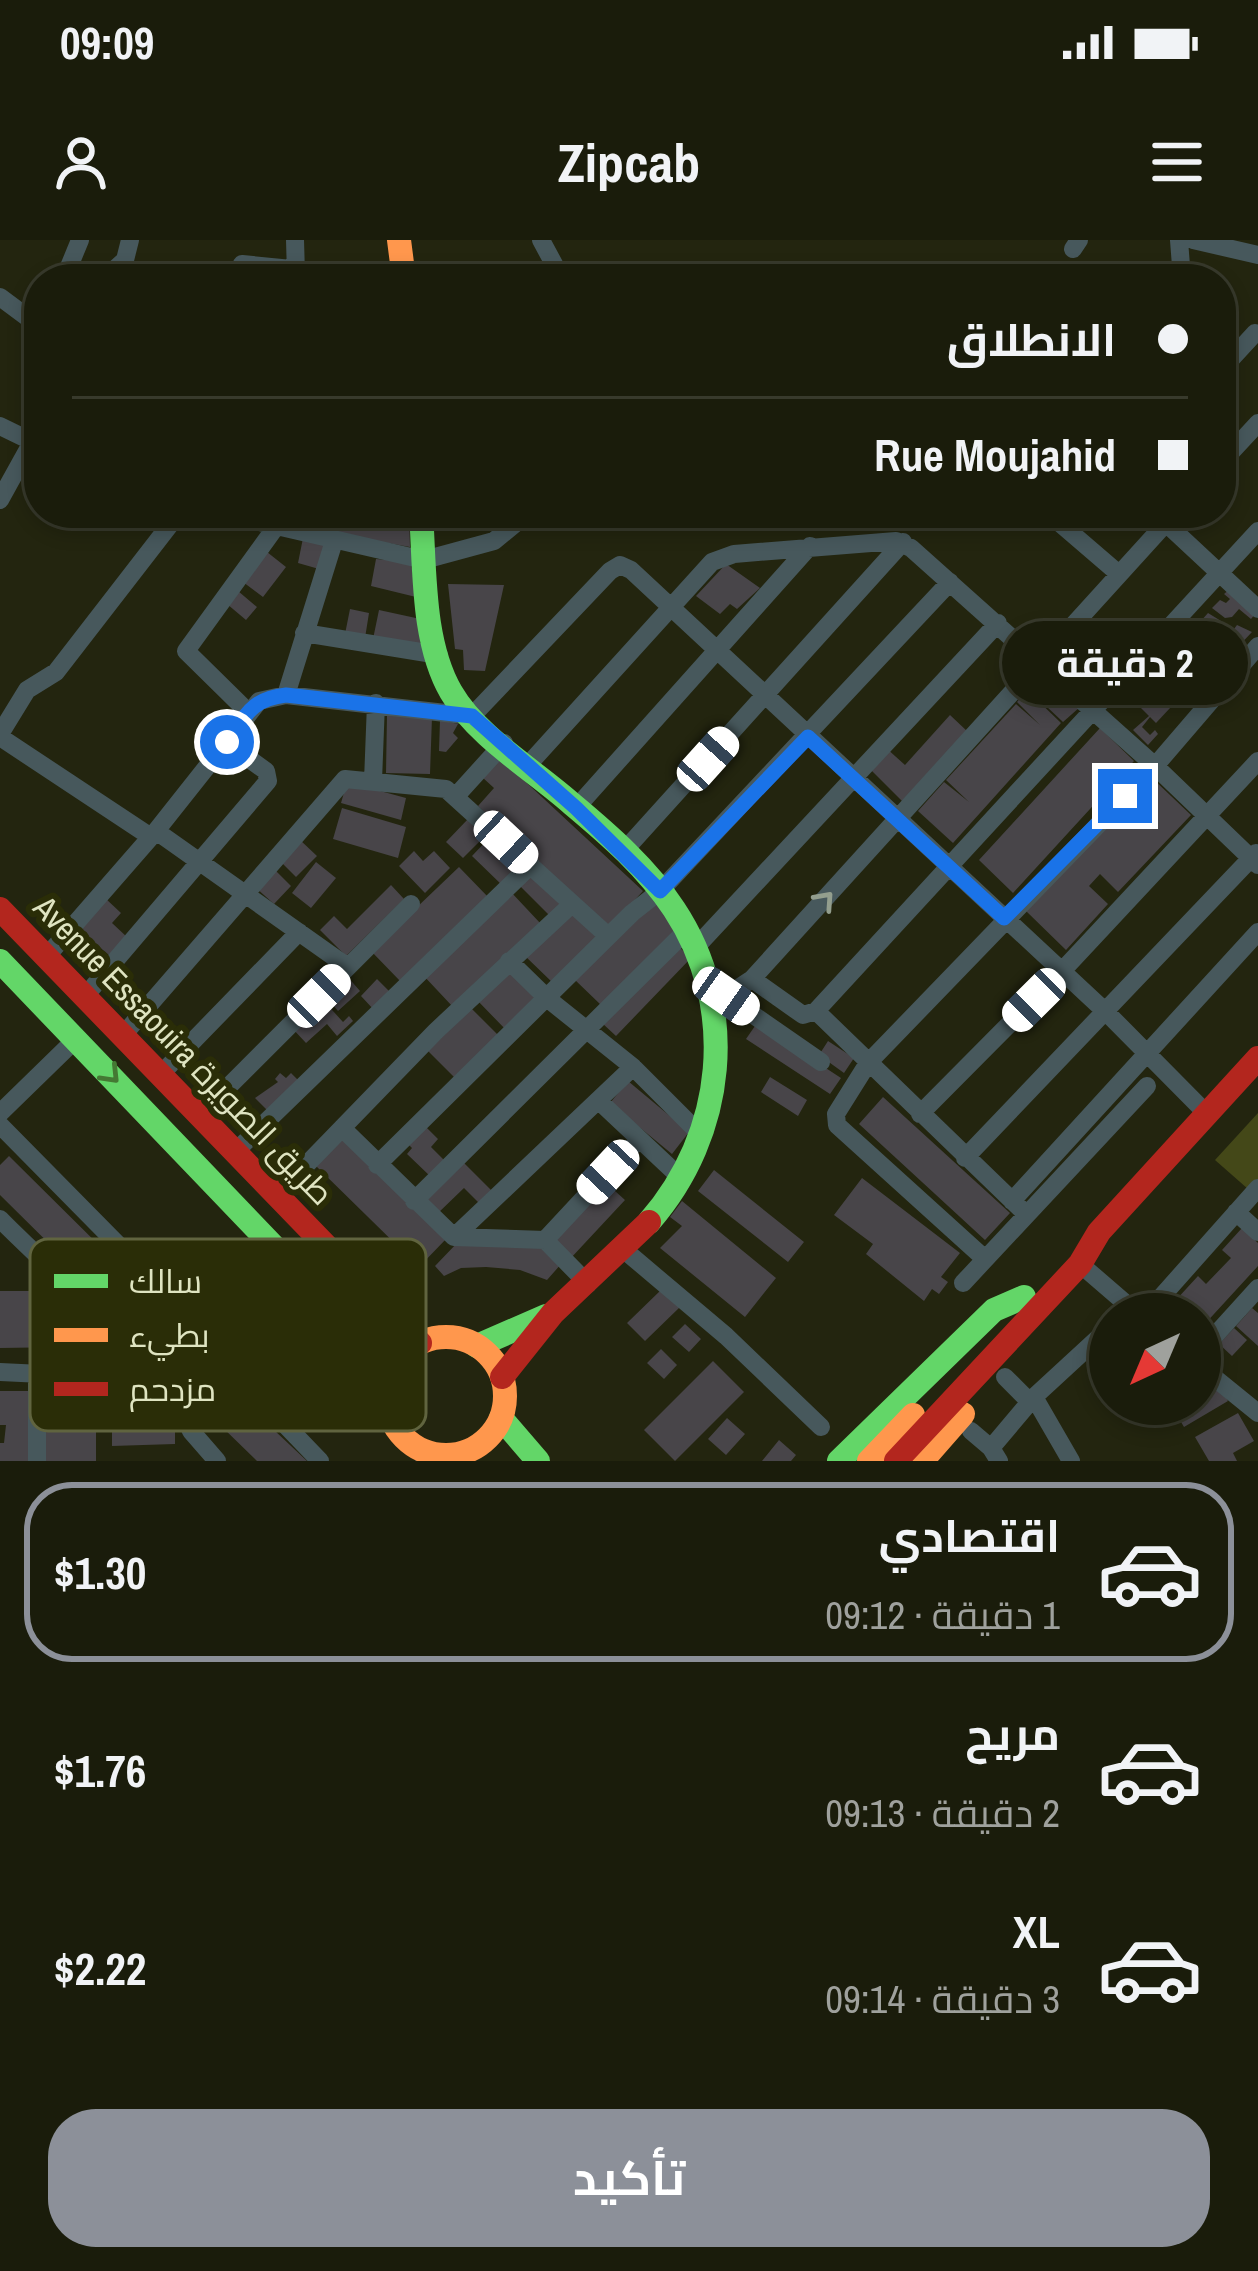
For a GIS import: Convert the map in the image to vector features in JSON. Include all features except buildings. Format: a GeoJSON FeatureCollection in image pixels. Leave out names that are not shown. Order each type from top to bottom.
{"type":"FeatureCollection","features":[{"type":"Feature","properties":{"kind":"main road"},"geometry":{"type":"LineString","coordinates":[[422,528],[439,655],[449,689],[660,891],[692,939],[720,1000],[716,1080],[702,1136],[682,1179],[623,1250],[554,1312],[502,1377]]}},
{"type":"Feature","properties":{"kind":"main road","name":"Avenue Essaouira طريق الصويرة"},"geometry":{"type":"LineString","coordinates":[[0,909],[323,1239]]}},
{"type":"Feature","properties":{"kind":"main road","name":"Avenue Essaouira طريق الصويرة"},"geometry":{"type":"LineString","coordinates":[[0,961],[267,1239]]}},
{"type":"Feature","properties":{"kind":"main road"},"geometry":{"type":"LineString","coordinates":[[869,1461],[1031,1302],[1080,1264],[1099,1232],[1256,1065]]}},
{"type":"Feature","properties":{"kind":"main road"},"geometry":{"type":"LineString","coordinates":[[896,1461],[1072,1249],[1099,1232]]}},
{"type":"Feature","properties":{"kind":"main road"},"geometry":{"type":"LineString","coordinates":[[839,1461],[994,1310],[1031,1302]]}},
{"type":"Feature","properties":{"kind":"main road"},"geometry":{"type":"LineString","coordinates":[[922,1461],[1018,1349],[1031,1302]]}},
{"type":"Feature","properties":{"kind":"main road"},"geometry":{"type":"LineString","coordinates":[[477,1346],[554,1312]]}},
{"type":"Feature","properties":{"kind":"main road"},"geometry":{"type":"LineString","coordinates":[[398,1431],[423,1456],[468,1457],[501,1418],[502,1377],[490,1357],[477,1346],[449,1337],[426,1341]]}},
{"type":"Feature","properties":{"kind":"main road"},"geometry":{"type":"LineString","coordinates":[[501,1418],[538,1461]]}},
{"type":"Feature","properties":{"kind":"street"},"geometry":{"type":"LineString","coordinates":[[1195,240],[1258,255]]}},
{"type":"Feature","properties":{"kind":"street"},"geometry":{"type":"LineString","coordinates":[[1236,447],[1258,423]]}},
{"type":"Feature","properties":{"kind":"street"},"geometry":{"type":"LineString","coordinates":[[0,500],[24,461]]}},
{"type":"Feature","properties":{"kind":"street"},"geometry":{"type":"LineString","coordinates":[[167,528],[60,667],[27,690],[0,735],[201,862],[348,967]]}},
{"type":"Feature","properties":{"kind":"street"},"geometry":{"type":"LineString","coordinates":[[247,711],[186,652],[274,528],[424,560],[494,541],[510,528]]}},
{"type":"Feature","properties":{"kind":"street"},"geometry":{"type":"LineString","coordinates":[[1065,528],[1119,574]]}},
{"type":"Feature","properties":{"kind":"street"},"geometry":{"type":"LineString","coordinates":[[821,1062],[720,1000],[752,979],[1156,528]]}},
{"type":"Feature","properties":{"kind":"street"},"geometry":{"type":"LineString","coordinates":[[1177,528],[1258,609]]}},
{"type":"Feature","properties":{"kind":"street"},"geometry":{"type":"LineString","coordinates":[[752,979],[802,1015],[816,1011],[1258,531]]}},
{"type":"Feature","properties":{"kind":"street"},"geometry":{"type":"LineString","coordinates":[[286,695],[334,542]]}},
{"type":"Feature","properties":{"kind":"street"},"geometry":{"type":"LineString","coordinates":[[622,852],[904,542]]}},
{"type":"Feature","properties":{"kind":"street"},"geometry":{"type":"LineString","coordinates":[[528,765],[704,568],[721,557],[810,546],[904,542],[998,623],[1255,858],[965,1158]]}},
{"type":"Feature","properties":{"kind":"street"},"geometry":{"type":"LineString","coordinates":[[576,808],[810,546]]}},
{"type":"Feature","properties":{"kind":"street"},"geometry":{"type":"LineString","coordinates":[[47,956],[154,834],[247,711],[265,697],[286,695],[472,716],[620,565],[1107,1013],[1207,1114]]}},
{"type":"Feature","properties":{"kind":"street"},"geometry":{"type":"LineString","coordinates":[[377,1165],[608,936],[660,891],[950,582]]}},
{"type":"Feature","properties":{"kind":"street"},"geometry":{"type":"LineString","coordinates":[[415,1202],[588,1030],[692,939],[998,623]]}},
{"type":"Feature","properties":{"kind":"street"},"geometry":{"type":"LineString","coordinates":[[304,632],[439,655]]}},
{"type":"Feature","properties":{"kind":"street"},"geometry":{"type":"LineString","coordinates":[[985,1259],[835,1123],[836,1114],[868,1064],[1155,766],[1258,646]]}},
{"type":"Feature","properties":{"kind":"street"},"geometry":{"type":"LineString","coordinates":[[373,782],[376,704]]}},
{"type":"Feature","properties":{"kind":"street"},"geometry":{"type":"LineString","coordinates":[[86,995],[268,781],[266,771],[227,742]]}},
{"type":"Feature","properties":{"kind":"street"},"geometry":{"type":"LineString","coordinates":[[456,796],[504,743]]}},
{"type":"Feature","properties":{"kind":"street"},"geometry":{"type":"LineString","coordinates":[[920,1114],[1062,971],[1258,761]]}},
{"type":"Feature","properties":{"kind":"street"},"geometry":{"type":"LineString","coordinates":[[124,1034],[345,779],[437,786],[456,796],[608,936]]}},
{"type":"Feature","properties":{"kind":"street"},"geometry":{"type":"LineString","coordinates":[[237,1150],[531,865]]}},
{"type":"Feature","properties":{"kind":"street"},"geometry":{"type":"LineString","coordinates":[[202,1113],[411,904]]}},
{"type":"Feature","properties":{"kind":"street"},"geometry":{"type":"LineString","coordinates":[[279,1193],[509,961],[572,904]]}},
{"type":"Feature","properties":{"kind":"street"},"geometry":{"type":"LineString","coordinates":[[162,1072],[299,932]]}},
{"type":"Feature","properties":{"kind":"street"},"geometry":{"type":"LineString","coordinates":[[963,1283],[1147,1053],[1258,932]]}},
{"type":"Feature","properties":{"kind":"street"},"geometry":{"type":"LineString","coordinates":[[509,961],[633,1067],[702,1136]]}},
{"type":"Feature","properties":{"kind":"street"},"geometry":{"type":"LineString","coordinates":[[816,1011],[1019,1208]]}},
{"type":"Feature","properties":{"kind":"street"},"geometry":{"type":"LineString","coordinates":[[0,1114],[76,1039]]}},
{"type":"Feature","properties":{"kind":"street"},"geometry":{"type":"LineString","coordinates":[[454,1237],[633,1067]]}},
{"type":"Feature","properties":{"kind":"street"},"geometry":{"type":"LineString","coordinates":[[1019,1208],[1147,1086]]}},
{"type":"Feature","properties":{"kind":"street"},"geometry":{"type":"LineString","coordinates":[[599,1101],[682,1179]]}},
{"type":"Feature","properties":{"kind":"street"},"geometry":{"type":"LineString","coordinates":[[0,1125],[113,1239]]}},
{"type":"Feature","properties":{"kind":"street"},"geometry":{"type":"LineString","coordinates":[[342,1128],[454,1237],[544,1240],[588,1284]]}},
{"type":"Feature","properties":{"kind":"street"},"geometry":{"type":"LineString","coordinates":[[544,1240],[639,1139]]}},
{"type":"Feature","properties":{"kind":"street"},"geometry":{"type":"LineString","coordinates":[[0,1158],[17,1142]]}},
{"type":"Feature","properties":{"kind":"street"},"geometry":{"type":"LineString","coordinates":[[1154,1293],[1258,1188]]}},
{"type":"Feature","properties":{"kind":"street"},"geometry":{"type":"LineString","coordinates":[[1236,1212],[1258,1232]]}},
{"type":"Feature","properties":{"kind":"street"},"geometry":{"type":"LineString","coordinates":[[0,1219],[30,1251]]}},
{"type":"Feature","properties":{"kind":"street"},"geometry":{"type":"LineString","coordinates":[[623,1250],[726,1336],[821,1427]]}},
{"type":"Feature","properties":{"kind":"street"},"geometry":{"type":"LineString","coordinates":[[1080,1264],[1113,1293]]}},
{"type":"Feature","properties":{"kind":"street"},"geometry":{"type":"LineString","coordinates":[[1221,1331],[1255,1296]]}},
{"type":"Feature","properties":{"kind":"street"},"geometry":{"type":"LineString","coordinates":[[971,1431],[995,1454],[1032,1400],[1089,1347]]}},
{"type":"Feature","properties":{"kind":"street"},"geometry":{"type":"LineString","coordinates":[[0,1372],[30,1374]]}},
{"type":"Feature","properties":{"kind":"street"},"geometry":{"type":"LineString","coordinates":[[1005,1377],[1032,1400],[1071,1461]]}},
{"type":"Feature","properties":{"kind":"street"},"geometry":{"type":"LineString","coordinates":[[1221,1383],[1258,1414]]}},
{"type":"Feature","properties":{"kind":"street"},"geometry":{"type":"LineString","coordinates":[[191,1431],[217,1461]]}},
{"type":"Feature","properties":{"kind":"street"},"geometry":{"type":"LineString","coordinates":[[295,1431],[320,1461]]}},
{"type":"Feature","properties":{"kind":"street"},"geometry":{"type":"LineString","coordinates":[[188,1461],[203,1445]]}},
{"type":"Feature","properties":{"kind":"green space"},"geometry":{"type":"Polygon","coordinates":[[[1258,1113],[1258,1179],[1248,1189],[1215,1160],[1258,1113]]]}},
{"type":"Feature","properties":{"kind":"traffic: fast"},"geometry":{"type":"LineString","coordinates":[[422,528],[430,628],[451,692],[491,738],[627,853],[674,909],[695,947],[715,1028],[715,1069],[695,1150],[649,1222]]}},
{"type":"Feature","properties":{"kind":"traffic: fast"},"geometry":{"type":"LineString","coordinates":[[0,961],[266,1239]]}},
{"type":"Feature","properties":{"kind":"traffic: fast"},"geometry":{"type":"LineString","coordinates":[[839,1461],[994,1310],[1024,1297]]}},
{"type":"Feature","properties":{"kind":"traffic: fast"},"geometry":{"type":"LineString","coordinates":[[477,1346],[546,1316]]}},
{"type":"Feature","properties":{"kind":"traffic: fast"},"geometry":{"type":"LineString","coordinates":[[501,1418],[538,1461]]}},
{"type":"Feature","properties":{"kind":"traffic: slow"},"geometry":{"type":"LineString","coordinates":[[399,240],[402,264]]}},
{"type":"Feature","properties":{"kind":"traffic: slow"},"geometry":{"type":"LineString","coordinates":[[426,1340],[458,1338],[479,1347],[501,1373],[505,1396]]}},
{"type":"Feature","properties":{"kind":"traffic: slow"},"geometry":{"type":"LineString","coordinates":[[399,1431],[423,1451],[446,1455],[469,1451],[495,1429],[505,1396]]}},
{"type":"Feature","properties":{"kind":"traffic: slow"},"geometry":{"type":"LineString","coordinates":[[922,1461],[963,1414]]}},
{"type":"Feature","properties":{"kind":"traffic: slow"},"geometry":{"type":"LineString","coordinates":[[869,1461],[913,1415]]}},
{"type":"Feature","properties":{"kind":"traffic: jam"},"geometry":{"type":"LineString","coordinates":[[0,909],[319,1239]]}},
{"type":"Feature","properties":{"kind":"traffic: jam"},"geometry":{"type":"LineString","coordinates":[[896,1461],[1080,1264],[1099,1232],[1258,1058]]}},
{"type":"Feature","properties":{"kind":"traffic: jam"},"geometry":{"type":"LineString","coordinates":[[502,1377],[553,1313],[649,1222]]}},
{"type":"Feature","properties":{"kind":"route"},"geometry":{"type":"LineString","coordinates":[[227,742],[247,711],[265,697],[286,695],[472,716],[660,891],[808,737],[1004,918],[1125,796]]}}]}
